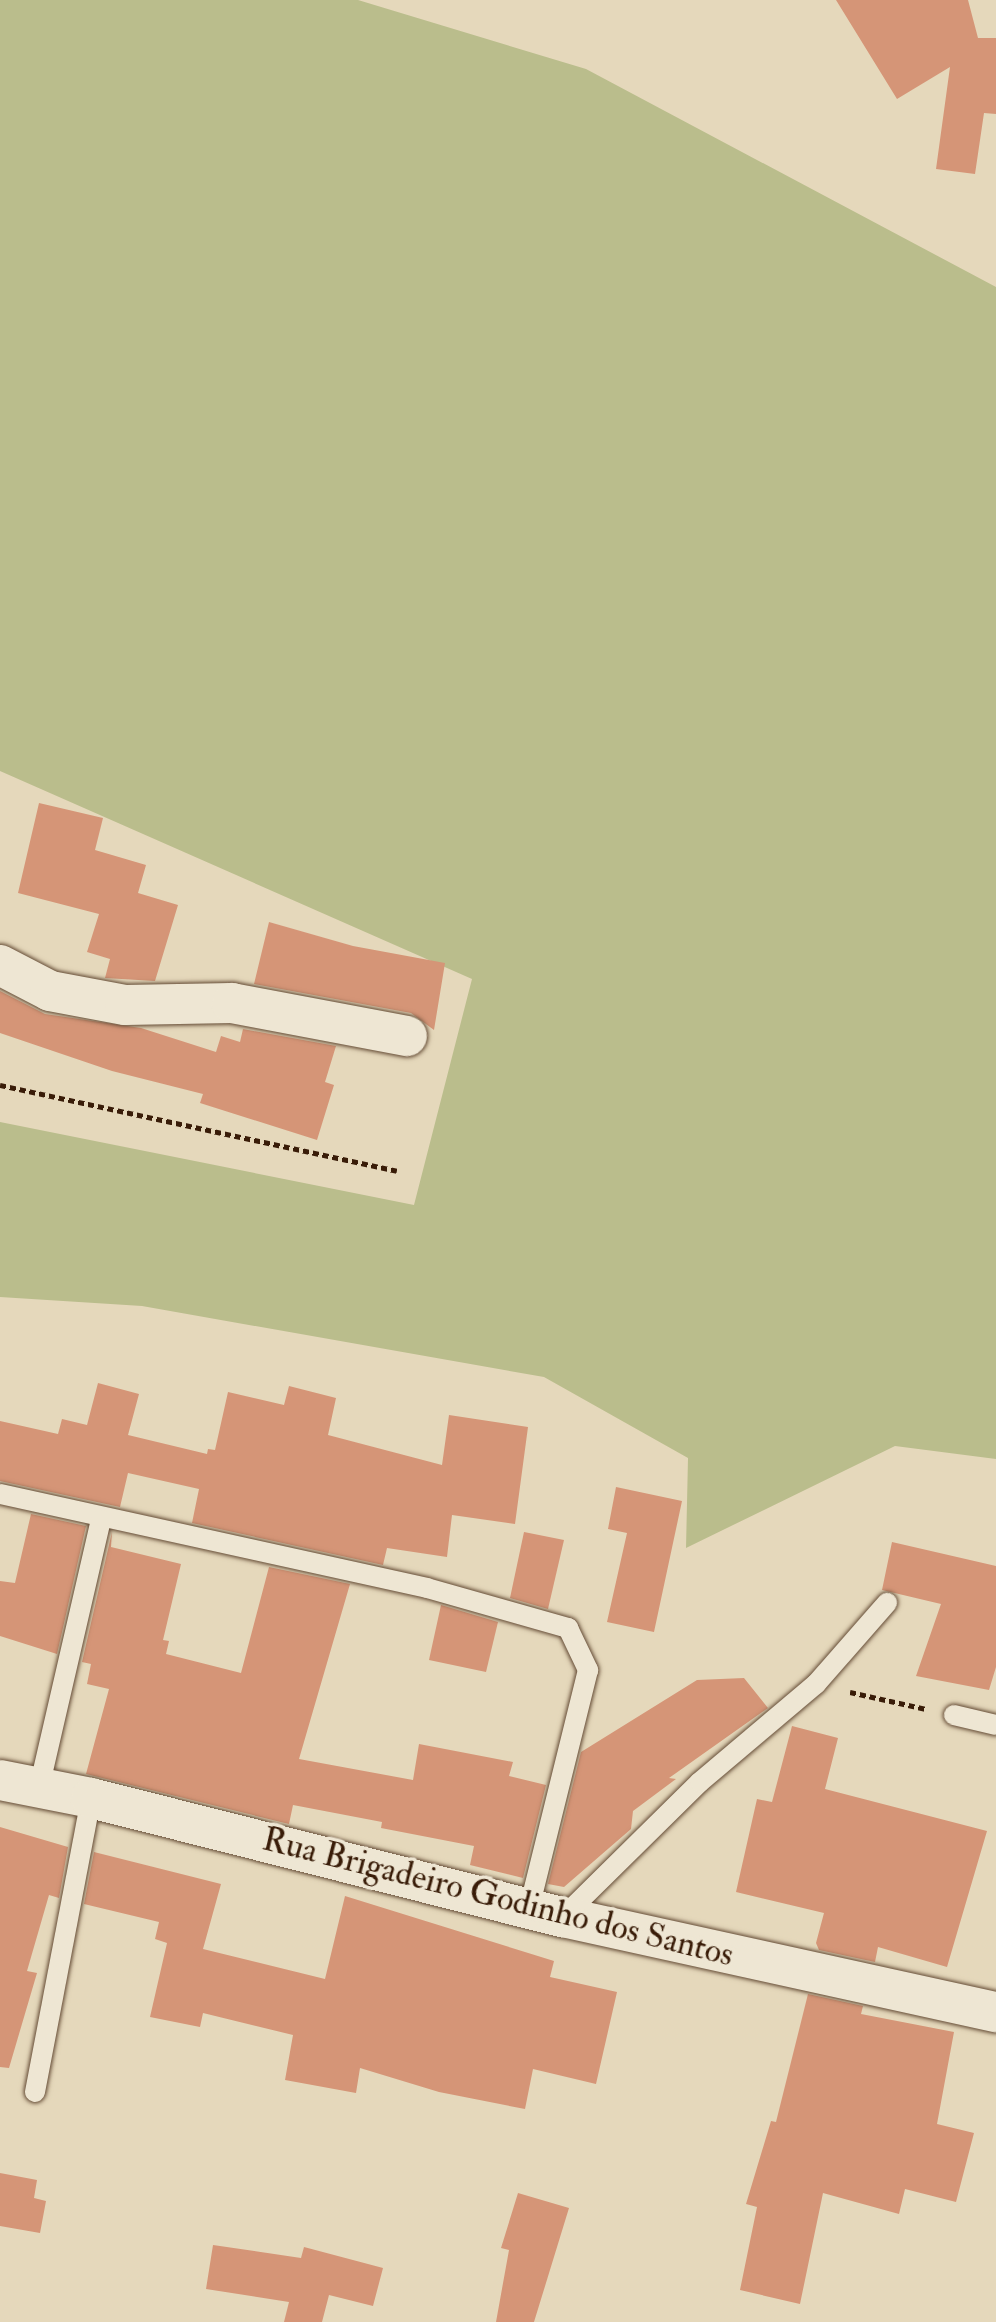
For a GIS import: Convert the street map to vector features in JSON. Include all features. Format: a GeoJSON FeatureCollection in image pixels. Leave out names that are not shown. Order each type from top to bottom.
{"type":"FeatureCollection","features":[{"type":"Feature","properties":{"kind":"street"},"geometry":{"type":"LineString","coordinates":[[0,965],[50,991],[125,1005],[232,1003],[407,1036]]}},
{"type":"Feature","properties":{"kind":"street","name":"Rua Brigadeiro Godinho dos Santos"},"geometry":{"type":"LineString","coordinates":[[0,1780],[91,1798],[546,1912],[996,2012]]}},
{"type":"Feature","properties":{"kind":"lane"},"geometry":{"type":"LineString","coordinates":[[0,1494],[101,1520],[427,1588],[568,1628],[588,1670],[546,1912]]}},
{"type":"Feature","properties":{"kind":"lane"},"geometry":{"type":"LineString","coordinates":[[39,1788],[101,1520]]}},
{"type":"Feature","properties":{"kind":"lane"},"geometry":{"type":"LineString","coordinates":[[546,1912],[816,1684],[887,1603]]}},
{"type":"Feature","properties":{"kind":"lane"},"geometry":{"type":"LineString","coordinates":[[954,1715],[996,1725]]}},
{"type":"Feature","properties":{"kind":"lane"},"geometry":{"type":"LineString","coordinates":[[35,2092],[91,1798]]}},
{"type":"Feature","properties":{"kind":"path"},"geometry":{"type":"LineString","coordinates":[[0,1085],[397,1171]]}},
{"type":"Feature","properties":{"kind":"path"},"geometry":{"type":"LineString","coordinates":[[816,1684],[954,1715]]}},
{"type":"Feature","properties":{"kind":"green space"},"geometry":{"type":"Polygon","coordinates":[[[0,0],[358,0],[586,69],[996,287],[996,1459],[895,1446],[686,1548],[688,1458],[544,1377],[142,1306],[0,1297],[0,1122],[414,1205],[472,979],[0,771],[0,0]]]}},
{"type":"Feature","properties":{"kind":"building"},"geometry":{"type":"Polygon","coordinates":[[[836,0],[968,0],[978,38],[996,38],[996,114],[984,113],[975,174],[936,169],[950,67],[897,99],[836,0]]]}},
{"type":"Feature","properties":{"kind":"building"},"geometry":{"type":"Polygon","coordinates":[[[39,803],[103,818],[95,850],[146,865],[138,893],[178,905],[155,981],[105,978],[110,959],[87,952],[99,914],[18,893],[39,803]]]}},
{"type":"Feature","properties":{"kind":"building"},"geometry":{"type":"Polygon","coordinates":[[[269,922],[353,946],[445,963],[434,1030],[411,1013],[254,984],[269,922]]]}},
{"type":"Feature","properties":{"kind":"building"},"geometry":{"type":"Polygon","coordinates":[[[0,991],[45,1014],[141,1028],[216,1052],[221,1036],[240,1042],[243,1029],[336,1046],[325,1082],[334,1085],[317,1140],[200,1103],[203,1094],[112,1071],[0,1033],[0,991]]]}},
{"type":"Feature","properties":{"kind":"building"},"geometry":{"type":"Polygon","coordinates":[[[98,1383],[139,1394],[128,1435],[207,1454],[208,1449],[215,1450],[228,1392],[284,1405],[289,1386],[336,1398],[328,1435],[442,1465],[449,1415],[528,1427],[515,1524],[452,1515],[447,1557],[387,1548],[383,1565],[192,1523],[199,1489],[128,1473],[120,1507],[0,1481],[0,1421],[58,1434],[62,1419],[87,1425],[98,1383]]]}},
{"type":"Feature","properties":{"kind":"building"},"geometry":{"type":"Polygon","coordinates":[[[616,1487],[682,1501],[654,1632],[607,1622],[627,1533],[608,1529],[616,1487]]]}},
{"type":"Feature","properties":{"kind":"building"},"geometry":{"type":"Polygon","coordinates":[[[31,1514],[86,1526],[57,1654],[0,1636],[0,1581],[15,1583],[31,1514]]]}},
{"type":"Feature","properties":{"kind":"building"},"geometry":{"type":"Polygon","coordinates":[[[112,1532],[111,1547],[181,1564],[163,1640],[169,1641],[166,1654],[241,1673],[269,1567],[350,1584],[299,1759],[413,1780],[419,1744],[513,1762],[509,1776],[546,1785],[523,1878],[470,1865],[474,1846],[381,1828],[382,1822],[293,1805],[289,1824],[86,1774],[109,1689],[87,1684],[91,1664],[82,1662],[112,1532]]]}},
{"type":"Feature","properties":{"kind":"building"},"geometry":{"type":"Polygon","coordinates":[[[524,1532],[564,1540],[548,1609],[510,1598],[524,1532]]]}},
{"type":"Feature","properties":{"kind":"building"},"geometry":{"type":"Polygon","coordinates":[[[892,1542],[996,1566],[996,1667],[989,1690],[916,1676],[941,1604],[882,1590],[892,1542]]]}},
{"type":"Feature","properties":{"kind":"building"},"geometry":{"type":"Polygon","coordinates":[[[441,1605],[498,1622],[486,1672],[429,1660],[441,1605]]]}},
{"type":"Feature","properties":{"kind":"building"},"geometry":{"type":"Polygon","coordinates":[[[744,1678],[768,1708],[669,1778],[676,1779],[633,1811],[631,1829],[564,1887],[548,1884],[581,1752],[697,1680],[744,1678]]]}},
{"type":"Feature","properties":{"kind":"building"},"geometry":{"type":"Polygon","coordinates":[[[792,1726],[838,1738],[825,1789],[987,1831],[947,1967],[878,1947],[875,1962],[819,1950],[816,1943],[824,1913],[736,1892],[757,1799],[772,1802],[792,1726]]]}},
{"type":"Feature","properties":{"kind":"building"},"geometry":{"type":"Polygon","coordinates":[[[0,1827],[68,1847],[59,1898],[49,1895],[27,1971],[37,1973],[9,2068],[0,2067],[0,1827]]]}},
{"type":"Feature","properties":{"kind":"building"},"geometry":{"type":"Polygon","coordinates":[[[94,1852],[221,1884],[203,1949],[325,1979],[345,1896],[554,1961],[550,1977],[617,1992],[596,2084],[533,2069],[525,2109],[439,2092],[360,2068],[356,2093],[285,2080],[293,2035],[203,2013],[200,2027],[150,2017],[167,1943],[155,1939],[159,1922],[84,1904],[94,1852]]]}},
{"type":"Feature","properties":{"kind":"building"},"geometry":{"type":"Polygon","coordinates":[[[808,1994],[863,2006],[861,2014],[954,2032],[937,2124],[974,2133],[956,2202],[905,2189],[899,2214],[823,2193],[800,2304],[740,2290],[757,2207],[746,2204],[771,2121],[776,2122],[808,1994]]]}},
{"type":"Feature","properties":{"kind":"building"},"geometry":{"type":"Polygon","coordinates":[[[0,2173],[37,2180],[34,2198],[46,2201],[40,2233],[0,2226],[0,2173]]]}},
{"type":"Feature","properties":{"kind":"building"},"geometry":{"type":"Polygon","coordinates":[[[518,2193],[569,2208],[534,2322],[496,2322],[509,2250],[501,2248],[518,2193]]]}},
{"type":"Feature","properties":{"kind":"building"},"geometry":{"type":"Polygon","coordinates":[[[213,2245],[301,2258],[304,2247],[383,2268],[373,2306],[329,2295],[322,2322],[284,2322],[289,2302],[206,2289],[213,2245]]]}}]}
